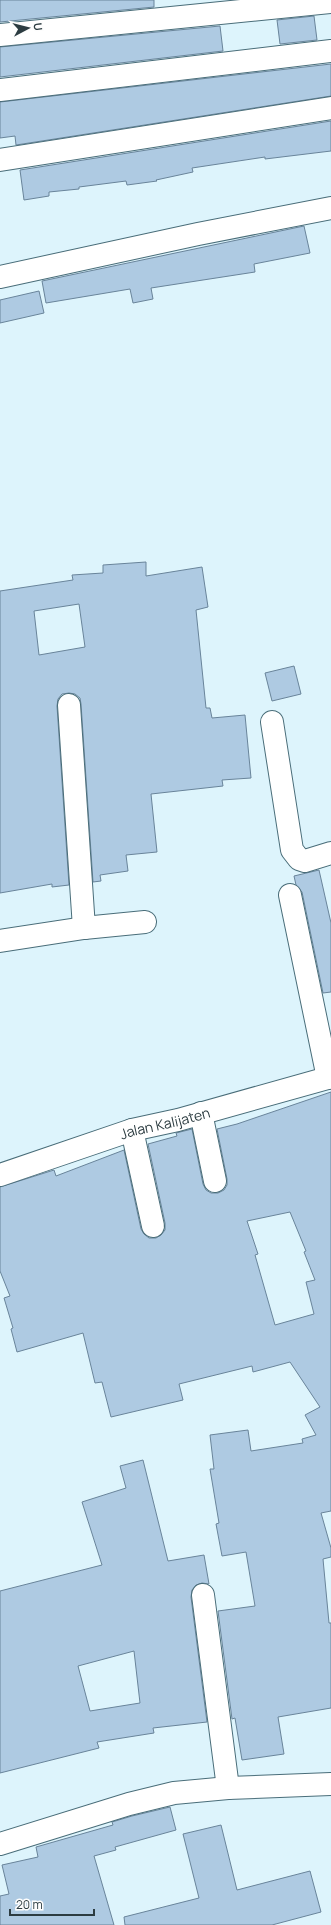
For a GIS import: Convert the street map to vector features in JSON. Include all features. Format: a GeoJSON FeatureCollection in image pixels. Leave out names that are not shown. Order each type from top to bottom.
{"type":"FeatureCollection","features":[{"type":"Feature","properties":{"kind":"street"},"geometry":{"type":"LineString","coordinates":[[0,35],[331,2]]}},
{"type":"Feature","properties":{"kind":"street"},"geometry":{"type":"LineString","coordinates":[[0,90],[331,51]]}},
{"type":"Feature","properties":{"kind":"street"},"geometry":{"type":"LineString","coordinates":[[0,160],[331,108]]}},
{"type":"Feature","properties":{"kind":"street"},"geometry":{"type":"LineString","coordinates":[[0,277],[198,234],[331,208]]}},
{"type":"Feature","properties":{"kind":"street"},"geometry":{"type":"LineString","coordinates":[[70,705],[84,928]]}},
{"type":"Feature","properties":{"kind":"street"},"geometry":{"type":"LineString","coordinates":[[272,722],[292,850],[295,856],[299,859],[305,860],[331,853]]}},
{"type":"Feature","properties":{"kind":"street"},"geometry":{"type":"LineString","coordinates":[[290,895],[330,1077]]}},
{"type":"Feature","properties":{"kind":"street"},"geometry":{"type":"LineString","coordinates":[[0,941],[84,928],[145,922]]}},
{"type":"Feature","properties":{"kind":"street","name":"Jalan Kalijaten"},"geometry":{"type":"LineString","coordinates":[[0,1175],[132,1130],[201,1113],[330,1077]]}},
{"type":"Feature","properties":{"kind":"street"},"geometry":{"type":"LineString","coordinates":[[201,1113],[215,1182]]}},
{"type":"Feature","properties":{"kind":"street"},"geometry":{"type":"LineString","coordinates":[[132,1130],[153,1226]]}},
{"type":"Feature","properties":{"kind":"street"},"geometry":{"type":"LineString","coordinates":[[203,1595],[228,1788]]}},
{"type":"Feature","properties":{"kind":"street"},"geometry":{"type":"LineString","coordinates":[[0,1844],[153,1797],[174,1793],[228,1788],[331,1784]]}},
{"type":"Feature","properties":{"kind":"building"},"geometry":{"type":"Polygon","coordinates":[[[0,0],[154,0],[154,7],[0,22],[0,0]]]}},
{"type":"Feature","properties":{"kind":"building"},"geometry":{"type":"Polygon","coordinates":[[[314,16],[317,40],[280,44],[277,20],[314,16]]]}},
{"type":"Feature","properties":{"kind":"building"},"geometry":{"type":"Polygon","coordinates":[[[220,26],[223,51],[0,77],[0,47],[220,26]]]}},
{"type":"Feature","properties":{"kind":"building"},"geometry":{"type":"Polygon","coordinates":[[[331,64],[331,96],[16,145],[15,136],[0,138],[0,102],[331,64]]]}},
{"type":"Feature","properties":{"kind":"building"},"geometry":{"type":"Polygon","coordinates":[[[331,121],[331,151],[265,159],[265,157],[192,168],[193,172],[156,180],[157,181],[127,185],[126,181],[79,187],[79,189],[49,192],[49,196],[24,200],[20,170],[331,121]]]}},
{"type":"Feature","properties":{"kind":"building"},"geometry":{"type":"Polygon","coordinates":[[[304,226],[310,253],[254,264],[255,272],[151,288],[153,299],[133,303],[130,289],[46,303],[42,281],[304,226]]]}},
{"type":"Feature","properties":{"kind":"building"},"geometry":{"type":"Polygon","coordinates":[[[39,291],[44,313],[0,323],[0,300],[39,291]]]}},
{"type":"Feature","properties":{"kind":"building"},"geometry":{"type":"Polygon","coordinates":[[[146,562],[146,576],[202,567],[208,607],[196,610],[206,708],[210,708],[212,718],[245,715],[251,778],[222,780],[223,786],[151,794],[157,852],[126,855],[128,871],[100,875],[101,881],[93,882],[81,704],[80,698],[75,694],[62,694],[58,699],[57,706],[69,885],[52,887],[52,884],[0,893],[0,591],[73,580],[72,575],[103,573],[103,565],[146,562]],[[79,604],[34,611],[39,655],[85,647],[79,604]]]}},
{"type":"Feature","properties":{"kind":"building"},"geometry":{"type":"Polygon","coordinates":[[[294,666],[301,694],[272,701],[265,673],[294,666]]]}},
{"type":"Feature","properties":{"kind":"building"},"geometry":{"type":"Polygon","coordinates":[[[319,870],[331,923],[331,992],[323,993],[302,892],[296,885],[294,876],[319,870]]]}},
{"type":"Feature","properties":{"kind":"building"},"geometry":{"type":"Polygon","coordinates":[[[331,1092],[331,1511],[321,1513],[331,1548],[331,1557],[323,1559],[329,1623],[331,1623],[331,1708],[278,1717],[284,1754],[242,1760],[235,1718],[232,1719],[218,1611],[255,1606],[246,1552],[222,1556],[216,1524],[219,1523],[210,1469],[214,1469],[210,1435],[248,1430],[251,1451],[303,1443],[302,1439],[316,1435],[305,1415],[320,1407],[290,1362],[253,1372],[252,1366],[179,1384],[183,1400],[111,1417],[102,1382],[95,1383],[83,1333],[17,1352],[11,1329],[13,1328],[4,1298],[10,1296],[0,1271],[0,1187],[54,1170],[56,1176],[124,1150],[141,1229],[149,1238],[156,1238],[165,1230],[165,1223],[148,1144],[177,1136],[176,1133],[192,1129],[203,1184],[206,1190],[211,1193],[218,1193],[224,1190],[227,1185],[227,1179],[217,1129],[237,1124],[331,1092]],[[290,1212],[247,1221],[258,1254],[255,1255],[275,1325],[314,1314],[306,1282],[315,1280],[304,1252],[306,1251],[290,1212]]]}},
{"type":"Feature","properties":{"kind":"building"},"geometry":{"type":"Polygon","coordinates":[[[143,1460],[168,1561],[204,1555],[209,1584],[202,1583],[196,1585],[192,1590],[191,1597],[207,1722],[153,1728],[154,1733],[97,1742],[99,1748],[0,1773],[0,1591],[102,1565],[82,1502],[126,1488],[120,1466],[143,1460]],[[134,1651],[78,1666],[90,1711],[140,1703],[134,1651]]]}},
{"type":"Feature","properties":{"kind":"building"},"geometry":{"type":"Polygon","coordinates":[[[170,1807],[176,1830],[115,1847],[116,1850],[94,1856],[114,1925],[0,1925],[0,1896],[9,1894],[2,1865],[38,1857],[36,1847],[113,1825],[112,1822],[132,1816],[170,1807]]]}},
{"type":"Feature","properties":{"kind":"building"},"geometry":{"type":"Polygon","coordinates":[[[221,1825],[237,1890],[310,1871],[321,1912],[272,1925],[125,1925],[124,1917],[199,1898],[183,1834],[221,1825]]]}}]}
